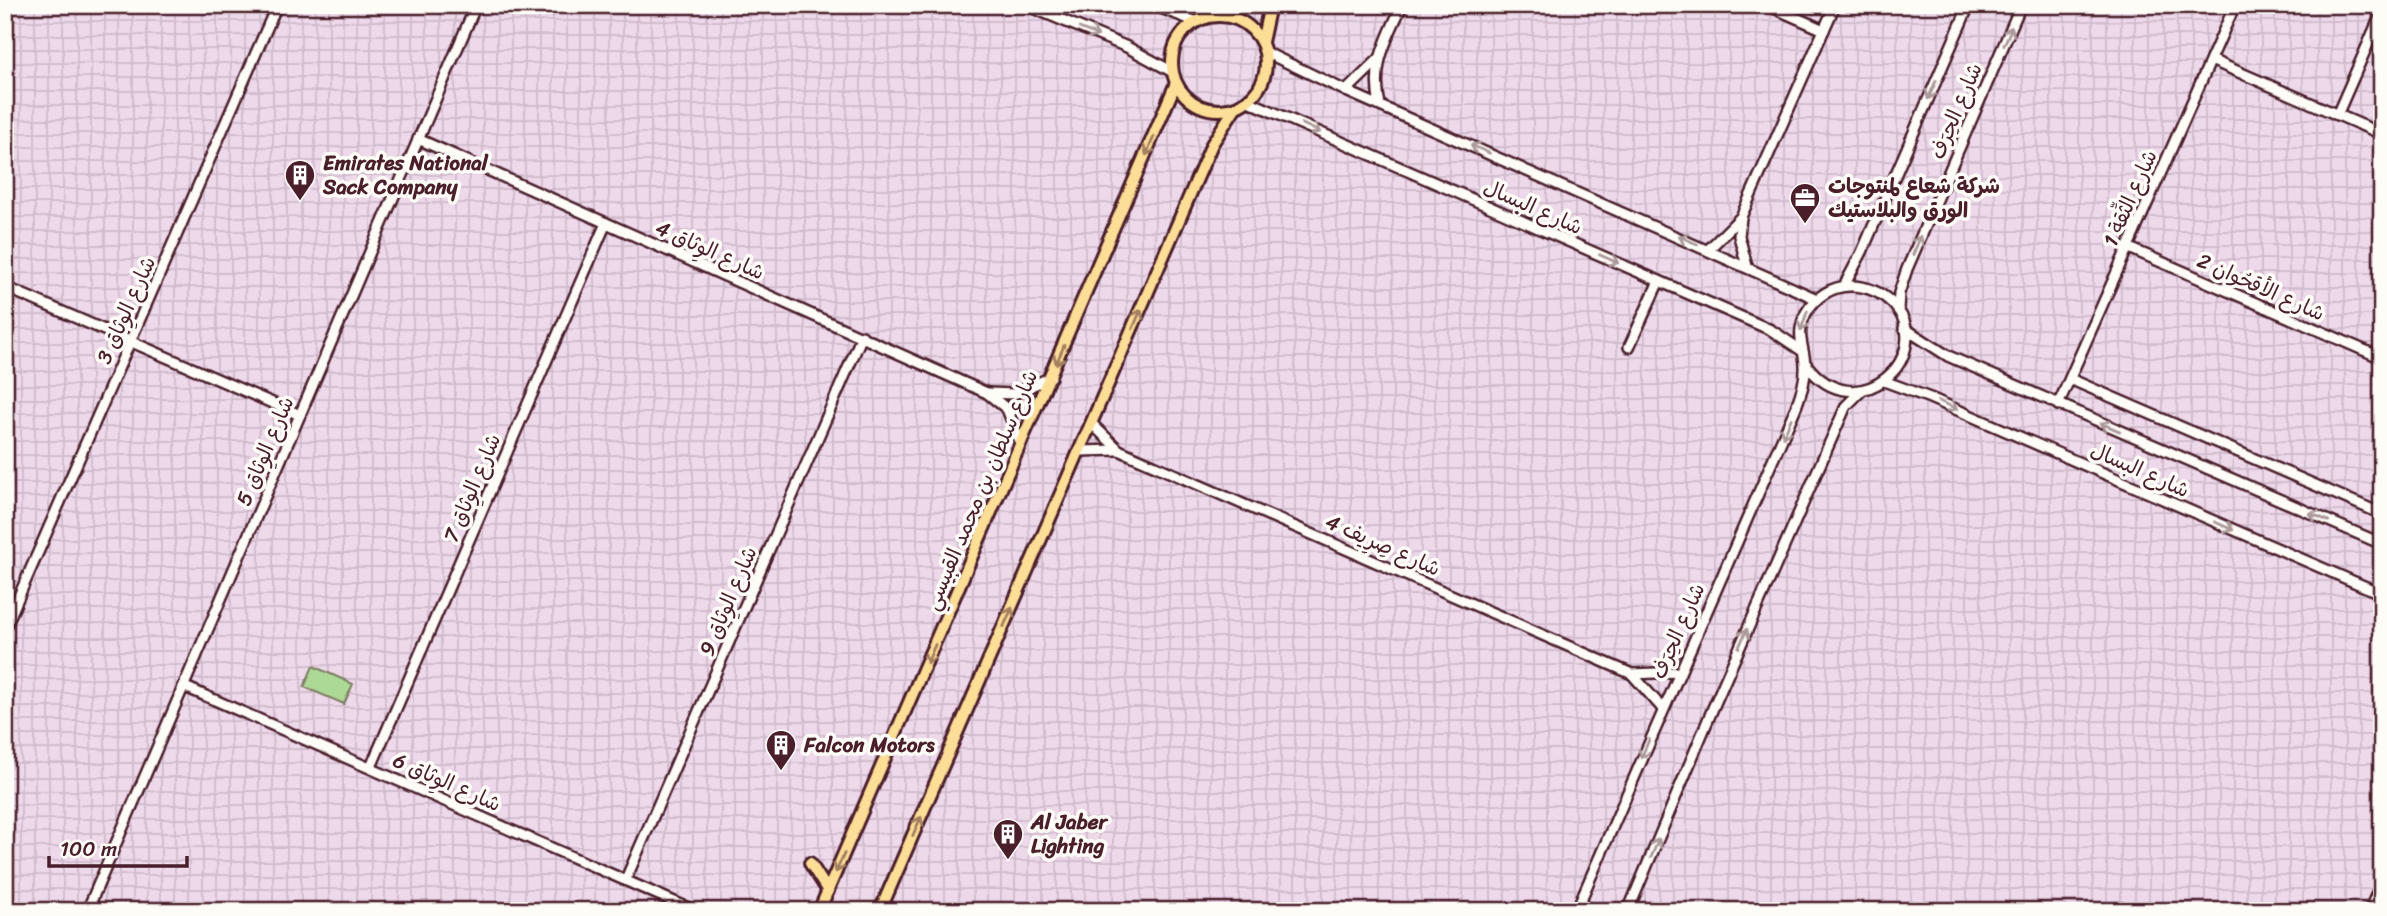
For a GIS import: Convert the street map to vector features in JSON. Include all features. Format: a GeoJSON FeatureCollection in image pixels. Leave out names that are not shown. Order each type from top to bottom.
{"type":"FeatureCollection","features":[{"type":"Feature","properties":{"kind":"main road"},"geometry":{"type":"LineString","coordinates":[[1211,5],[1175,46],[1175,78],[1186,97],[1201,107],[1218,111],[1235,108],[1248,101],[1265,77],[1264,47],[1270,5]]}},
{"type":"Feature","properties":{"kind":"main road"},"geometry":{"type":"LineString","coordinates":[[1200,20],[1223,16],[1247,24],[1264,47]]}},
{"type":"Feature","properties":{"kind":"main road","name":"شارع سلطان بن محمد القبيسي"},"geometry":{"type":"LineString","coordinates":[[819,911],[1051,377],[1175,78]]}},
{"type":"Feature","properties":{"kind":"main road"},"geometry":{"type":"LineString","coordinates":[[880,911],[1212,144],[1235,108]]}},
{"type":"Feature","properties":{"kind":"main road"},"geometry":{"type":"LineString","coordinates":[[810,863],[828,891]]}},
{"type":"Feature","properties":{"kind":"street","name":"شارع الوِثاق 3"},"geometry":{"type":"LineString","coordinates":[[5,628],[277,5]]}},
{"type":"Feature","properties":{"kind":"street","name":"شارع الوِثاق 5"},"geometry":{"type":"LineString","coordinates":[[87,911],[476,5]]}},
{"type":"Feature","properties":{"kind":"street"},"geometry":{"type":"LineString","coordinates":[[1026,5],[1127,47],[1175,78]]}},
{"type":"Feature","properties":{"kind":"street"},"geometry":{"type":"LineString","coordinates":[[1153,5],[1200,20]]}},
{"type":"Feature","properties":{"kind":"street"},"geometry":{"type":"LineString","coordinates":[[1380,105],[1376,88],[1378,60],[1402,5]]}},
{"type":"Feature","properties":{"kind":"street"},"geometry":{"type":"LineString","coordinates":[[1767,5],[1824,30]]}},
{"type":"Feature","properties":{"kind":"street"},"geometry":{"type":"LineString","coordinates":[[1747,266],[1739,236],[1741,217],[1835,5]]}},
{"type":"Feature","properties":{"kind":"street","name":"شارع الحِرَف"},"geometry":{"type":"LineString","coordinates":[[1844,286],[1862,252],[1969,5]]}},
{"type":"Feature","properties":{"kind":"street","name":"شارع الحِرَف"},"geometry":{"type":"LineString","coordinates":[[1898,310],[1899,293],[1907,269],[2021,5]]}},
{"type":"Feature","properties":{"kind":"street","name":"شارع الثِّقة 1"},"geometry":{"type":"LineString","coordinates":[[2058,405],[2235,5]]}},
{"type":"Feature","properties":{"kind":"street"},"geometry":{"type":"LineString","coordinates":[[2337,115],[2382,12]]}},
{"type":"Feature","properties":{"kind":"street","name":"شارع البسال"},"geometry":{"type":"LineString","coordinates":[[1264,47],[1346,91],[1709,249],[1817,299]]}},
{"type":"Feature","properties":{"kind":"street"},"geometry":{"type":"LineString","coordinates":[[1346,91],[1378,60]]}},
{"type":"Feature","properties":{"kind":"street"},"geometry":{"type":"LineString","coordinates":[[2211,60],[2382,134]]}},
{"type":"Feature","properties":{"kind":"street","name":"شارع البسال"},"geometry":{"type":"LineString","coordinates":[[1248,101],[1771,330],[1801,350]]}},
{"type":"Feature","properties":{"kind":"street","name":"شارع الوِثاق 4"},"geometry":{"type":"LineString","coordinates":[[418,139],[987,393],[1007,408],[1021,446]]}},
{"type":"Feature","properties":{"kind":"street"},"geometry":{"type":"LineString","coordinates":[[1709,249],[1741,217]]}},
{"type":"Feature","properties":{"kind":"street","name":"شارع الوِثاق 7"},"geometry":{"type":"LineString","coordinates":[[370,767],[606,223]]}},
{"type":"Feature","properties":{"kind":"street","name":"شارع الأقحُوان 2"},"geometry":{"type":"LineString","coordinates":[[2127,247],[2382,358]]}},
{"type":"Feature","properties":{"kind":"street"},"geometry":{"type":"LineString","coordinates":[[1629,347],[1658,281]]}},
{"type":"Feature","properties":{"kind":"street"},"geometry":{"type":"LineString","coordinates":[[1628,911],[1713,708],[1846,406],[1861,391],[1884,381],[1893,373],[1904,352],[1904,328],[1898,310],[1874,290],[1844,286],[1817,299],[1802,322],[1801,350],[1805,363],[1815,377],[1829,386],[1845,391],[1861,391]]}},
{"type":"Feature","properties":{"kind":"street"},"geometry":{"type":"LineString","coordinates":[[5,287],[300,415]]}},
{"type":"Feature","properties":{"kind":"street","name":"شارع البسال"},"geometry":{"type":"LineString","coordinates":[[1904,328],[1948,356],[2382,544]]}},
{"type":"Feature","properties":{"kind":"street","name":"شارع الوِثاق 9"},"geometry":{"type":"LineString","coordinates":[[626,879],[862,336]]}},
{"type":"Feature","properties":{"kind":"street","name":"شارع الحِرَف"},"geometry":{"type":"LineString","coordinates":[[1576,911],[1796,407],[1804,385],[1805,363]]}},
{"type":"Feature","properties":{"kind":"street","name":"شارع الوِثاق 4"},"geometry":{"type":"LineString","coordinates":[[987,393],[1014,394],[1051,377]]}},
{"type":"Feature","properties":{"kind":"street"},"geometry":{"type":"LineString","coordinates":[[2070,379],[2382,514]]}},
{"type":"Feature","properties":{"kind":"street","name":"شارع البسال"},"geometry":{"type":"LineString","coordinates":[[1884,381],[1930,398],[2382,594]]}},
{"type":"Feature","properties":{"kind":"street","name":"شارع صِرِيف 4"},"geometry":{"type":"LineString","coordinates":[[1092,424],[1119,450],[1632,674],[1662,709]]}},
{"type":"Feature","properties":{"kind":"street","name":"شارع صِرِيف 4"},"geometry":{"type":"LineString","coordinates":[[1080,451],[1119,450]]}},
{"type":"Feature","properties":{"kind":"street","name":"شارع صِرِيف 4"},"geometry":{"type":"LineString","coordinates":[[1632,674],[1679,672]]}},
{"type":"Feature","properties":{"kind":"street","name":"شارع الوِثاق 6"},"geometry":{"type":"LineString","coordinates":[[183,686],[695,911]]}},
{"type":"Feature","properties":{"kind":"street"},"geometry":{"type":"LineString","coordinates":[[2370,911],[2382,882]]}},
{"type":"Feature","properties":{"kind":"shaded area"},"geometry":{"type":"Polygon","coordinates":[[[5,5],[2382,5],[2382,911],[5,911],[5,5]]]}},
{"type":"Feature","properties":{"kind":"green space"},"geometry":{"type":"Polygon","coordinates":[[[313,666],[353,684],[344,704],[304,687],[313,666]]]}},
{"type":"Feature","properties":{"kind":"place","name":"Emirates National Sack Company"},"geometry":{"type":"Point","coordinates":[300,202]}},
{"type":"Feature","properties":{"kind":"place","name":"شركة شعاع لمنتوجات الورق والبلاستيك"},"geometry":{"type":"Point","coordinates":[1805,225]}},
{"type":"Feature","properties":{"kind":"place","name":"Falcon Motors"},"geometry":{"type":"Point","coordinates":[781,772]}},
{"type":"Feature","properties":{"kind":"place","name":"Al Jaber Lighting"},"geometry":{"type":"Point","coordinates":[1008,861]}}]}
